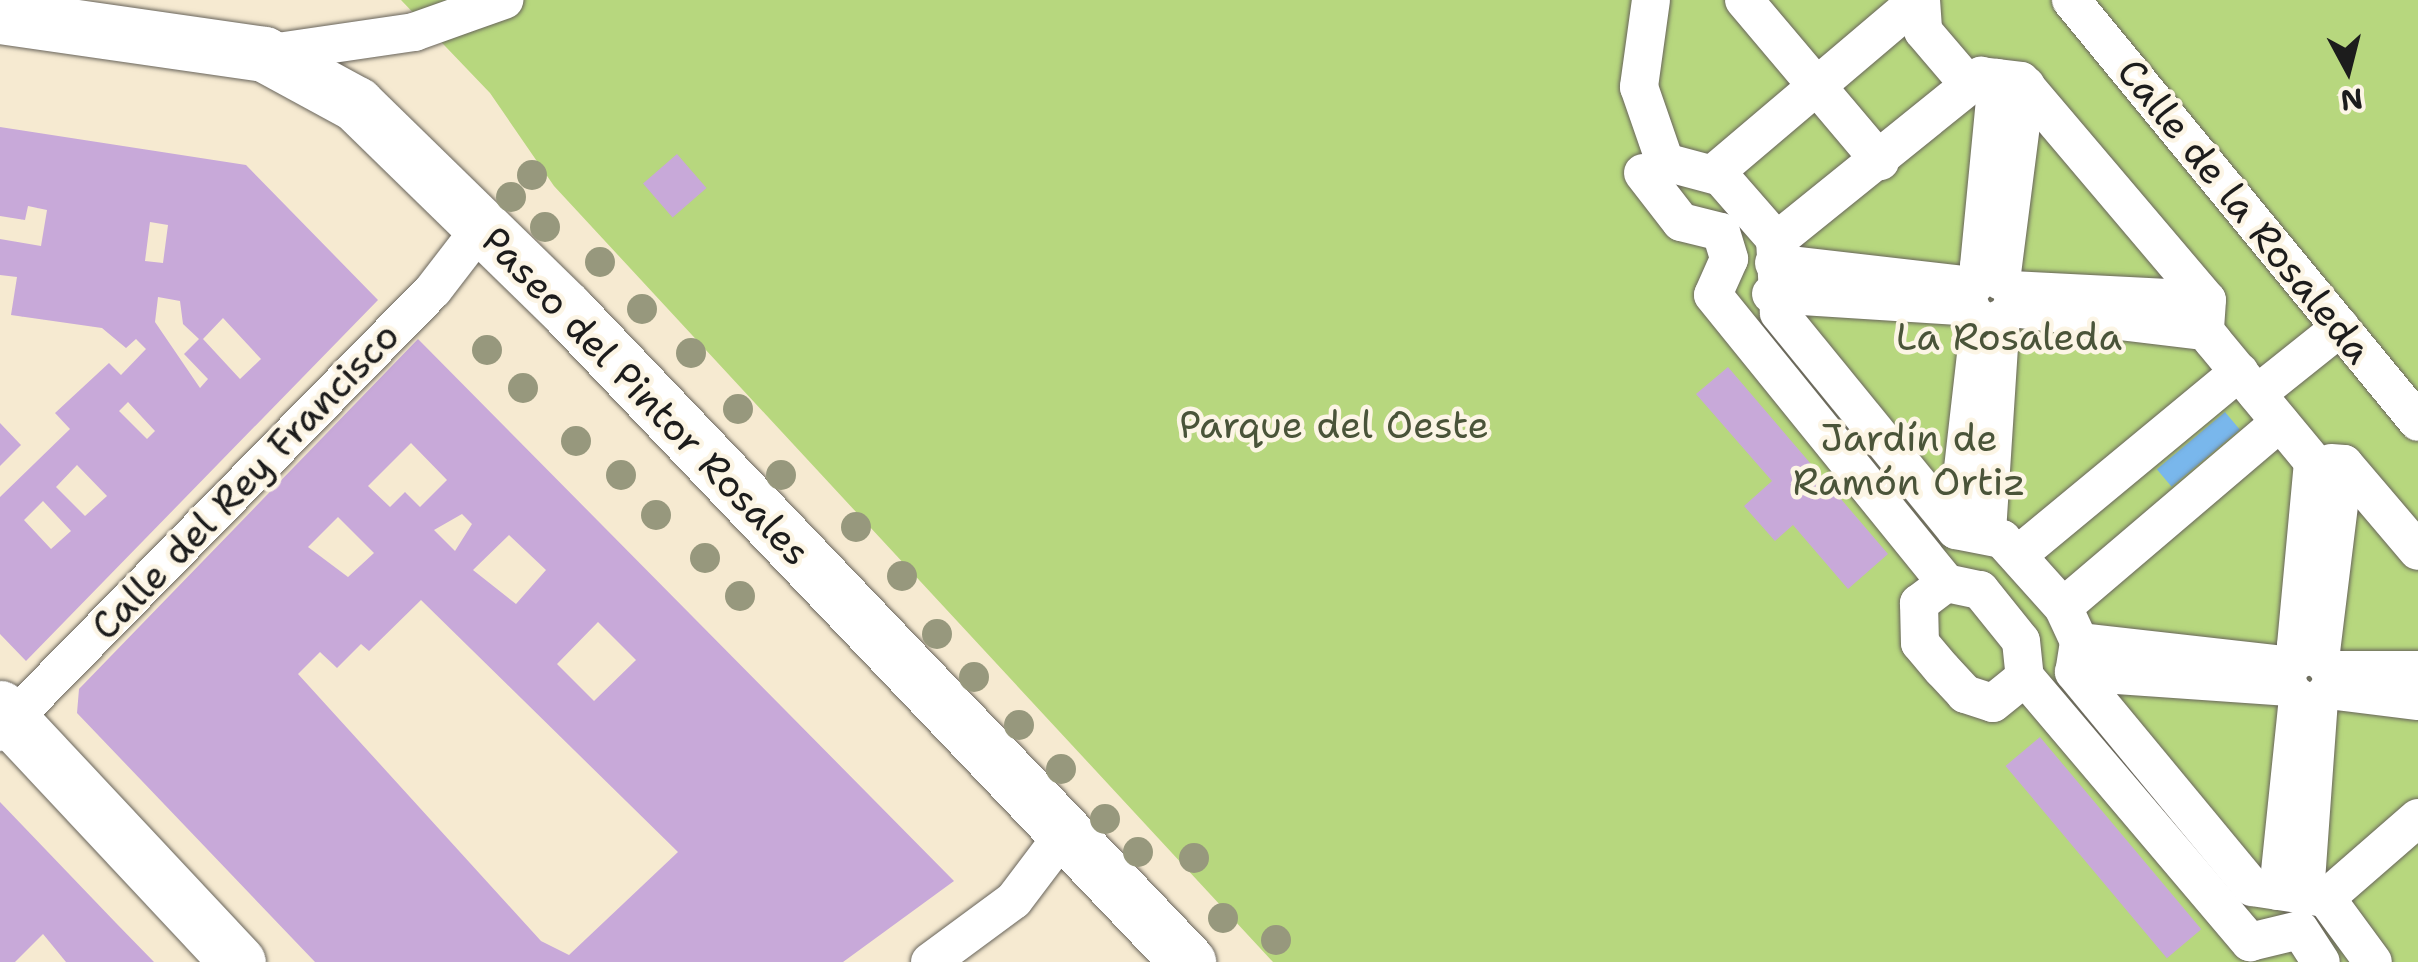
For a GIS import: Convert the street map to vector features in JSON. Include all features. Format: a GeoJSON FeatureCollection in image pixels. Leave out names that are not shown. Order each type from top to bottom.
{"type":"FeatureCollection","features":[{"type":"Feature","properties":{"kind":"main road","name":"Paseo del Pintor Rosales"},"geometry":{"type":"LineString","coordinates":[[0,16],[264,54],[356,104],[484,225],[1188,962]]}},
{"type":"Feature","properties":{"kind":"main road"},"geometry":{"type":"LineString","coordinates":[[4,720],[238,962]]}},
{"type":"Feature","properties":{"kind":"street"},"geometry":{"type":"LineString","coordinates":[[264,54],[414,32],[504,0]]}},
{"type":"Feature","properties":{"kind":"street"},"geometry":{"type":"LineString","coordinates":[[1651,0],[1638,64],[1653,139],[1664,162],[1713,174],[1773,266],[1972,531],[2019,554],[2063,607],[2077,657],[2252,887],[2303,895],[2372,962]]}},
{"type":"Feature","properties":{"kind":"street"},"geometry":{"type":"LineString","coordinates":[[1744,0],[1880,161]]}},
{"type":"Feature","properties":{"kind":"street"},"geometry":{"type":"LineString","coordinates":[[1713,174],[1920,0]]}},
{"type":"Feature","properties":{"kind":"street"},"geometry":{"type":"LineString","coordinates":[[1920,0],[1923,31],[1998,83],[2206,316],[2258,396],[2418,550]]}},
{"type":"Feature","properties":{"kind":"street","name":"Calle de la Rosaleda"},"geometry":{"type":"LineString","coordinates":[[2071,0],[2418,422]]}},
{"type":"Feature","properties":{"kind":"street"},"geometry":{"type":"LineString","coordinates":[[1773,266],[1880,161],[1998,83]]}},
{"type":"Feature","properties":{"kind":"street"},"geometry":{"type":"LineString","coordinates":[[1972,531],[1992,298],[1979,266],[1998,83]]}},
{"type":"Feature","properties":{"kind":"street"},"geometry":{"type":"LineString","coordinates":[[1643,172],[1681,222],[1721,232],[1729,259],[1713,295],[1946,583],[1980,590],[2021,641],[2025,677],[2250,942],[2300,930],[2321,962]]}},
{"type":"Feature","properties":{"kind":"street","name":"Calle del Rey Francisco"},"geometry":{"type":"LineString","coordinates":[[4,720],[433,290],[484,225]]}},
{"type":"Feature","properties":{"kind":"street"},"geometry":{"type":"LineString","coordinates":[[1773,266],[1992,298],[2206,316]]}},
{"type":"Feature","properties":{"kind":"street"},"geometry":{"type":"LineString","coordinates":[[2019,554],[2258,396],[2341,328]]}},
{"type":"Feature","properties":{"kind":"street"},"geometry":{"type":"LineString","coordinates":[[2063,607],[2258,396]]}},
{"type":"Feature","properties":{"kind":"street"},"geometry":{"type":"LineString","coordinates":[[2303,895],[2310,678],[2329,463]]}},
{"type":"Feature","properties":{"kind":"street"},"geometry":{"type":"LineString","coordinates":[[1946,583],[1920,604],[1920,643],[1965,694],[1994,702],[2025,677]]}},
{"type":"Feature","properties":{"kind":"street"},"geometry":{"type":"LineString","coordinates":[[2077,657],[2310,678],[2418,701]]}},
{"type":"Feature","properties":{"kind":"street"},"geometry":{"type":"LineString","coordinates":[[2310,678],[2418,670]]}},
{"type":"Feature","properties":{"kind":"street"},"geometry":{"type":"LineString","coordinates":[[2303,895],[2418,818]]}},
{"type":"Feature","properties":{"kind":"street"},"geometry":{"type":"LineString","coordinates":[[930,962],[1014,900],[1064,834]]}},
{"type":"Feature","properties":{"kind":"green space","name":"Parque del Oeste"},"geometry":{"type":"Polygon","coordinates":[[[401,0],[2418,0],[2418,962],[1273,962],[554,186],[490,93],[401,0]]]}},
{"type":"Feature","properties":{"kind":"water"},"geometry":{"type":"Polygon","coordinates":[[[2225,412],[2240,430],[2172,487],[2157,469],[2225,412]]]}},
{"type":"Feature","properties":{"kind":"building"},"geometry":{"type":"Polygon","coordinates":[[[0,127],[246,165],[378,300],[26,661],[0,634],[0,497],[70,429],[55,413],[109,363],[121,375],[146,349],[136,339],[126,348],[102,328],[11,315],[17,277],[0,275],[0,239],[41,246],[47,210],[28,206],[25,220],[0,216],[0,127]],[[150,222],[145,261],[163,263],[168,225],[150,222]],[[158,297],[155,322],[200,388],[208,379],[184,354],[199,339],[183,324],[180,301],[158,297]],[[223,318],[203,339],[240,379],[261,359],[223,318]],[[128,402],[119,411],[147,439],[155,431],[128,402]],[[77,465],[56,487],[85,516],[107,496],[77,465]],[[43,501],[24,520],[51,549],[71,531],[43,501]]]}},
{"type":"Feature","properties":{"kind":"building"},"geometry":{"type":"Polygon","coordinates":[[[677,154],[707,188],[673,217],[643,184],[677,154]]]}},
{"type":"Feature","properties":{"kind":"building"},"geometry":{"type":"Polygon","coordinates":[[[418,339],[954,881],[843,962],[315,962],[77,713],[79,689],[418,339]],[[411,443],[368,486],[390,507],[405,492],[420,507],[447,480],[411,443]],[[462,514],[434,530],[455,551],[472,524],[462,514]],[[338,517],[308,547],[348,577],[374,553],[338,517]],[[509,535],[473,570],[516,604],[546,570],[509,535]],[[421,600],[369,651],[361,644],[337,668],[320,652],[298,674],[541,941],[569,955],[678,852],[421,600]],[[598,622],[557,664],[594,701],[636,660],[598,622]]]}},
{"type":"Feature","properties":{"kind":"building"},"geometry":{"type":"Polygon","coordinates":[[[1728,367],[1888,554],[1848,589],[1793,525],[1775,541],[1744,506],[1772,481],[1696,394],[1728,367]]]}},
{"type":"Feature","properties":{"kind":"building"},"geometry":{"type":"Polygon","coordinates":[[[0,423],[21,445],[0,466],[0,423]]]}},
{"type":"Feature","properties":{"kind":"building"},"geometry":{"type":"Polygon","coordinates":[[[2040,737],[2201,929],[2167,958],[2006,766],[2040,737]]]}},
{"type":"Feature","properties":{"kind":"building"},"geometry":{"type":"Polygon","coordinates":[[[0,802],[154,962],[66,962],[43,934],[15,962],[0,962],[0,802]]]}},
{"type":"Feature","properties":{"kind":"park label","name":"La Rosaleda"},"geometry":{"type":"Point","coordinates":[2009,337]}},
{"type":"Feature","properties":{"kind":"park label","name":"Jardín de Ramón Ortiz"},"geometry":{"type":"Point","coordinates":[1909,460]}}]}
